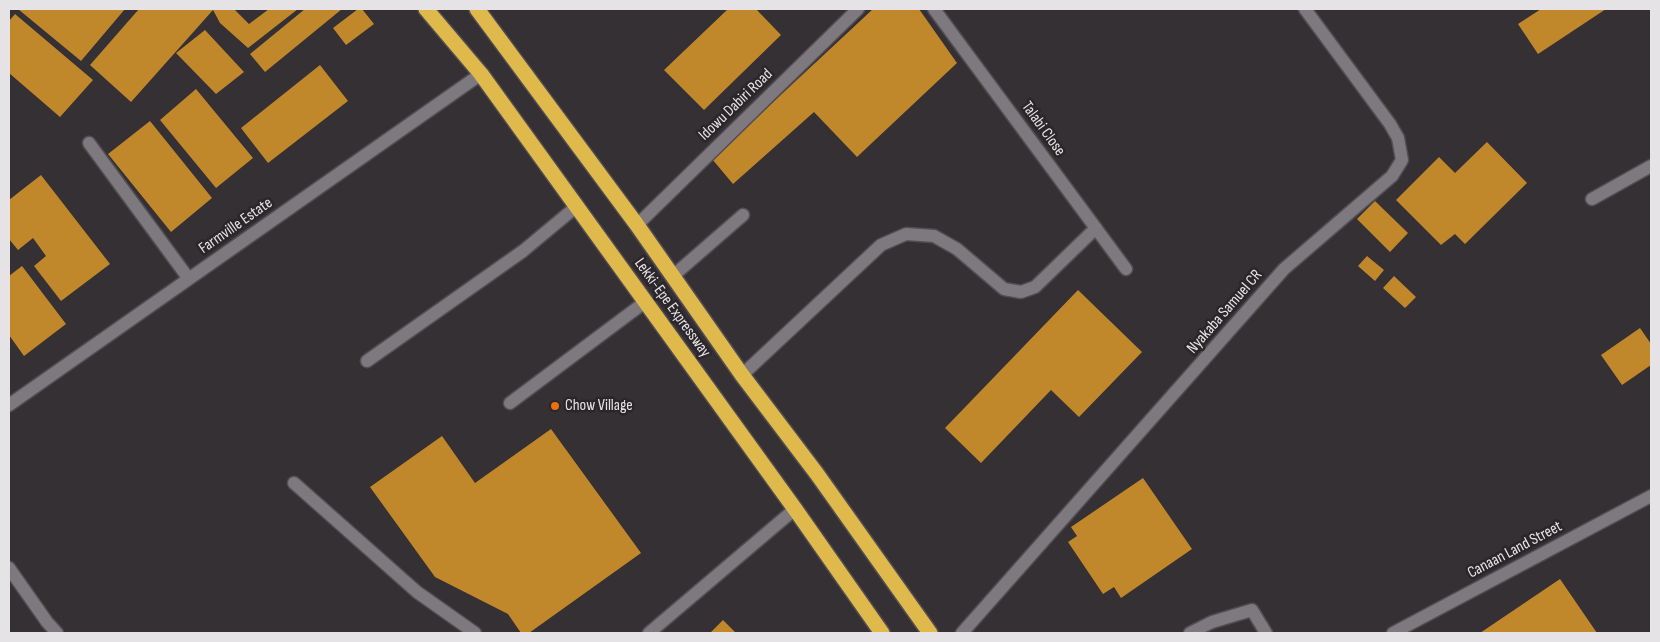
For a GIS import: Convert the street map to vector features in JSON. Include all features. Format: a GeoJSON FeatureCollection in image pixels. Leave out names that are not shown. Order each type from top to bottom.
{"type":"FeatureCollection","features":[{"type":"Feature","properties":{"kind":"highway","name":"Lekki-Epe Expressway"},"geometry":{"type":"LineString","coordinates":[[426,9],[481,74],[795,509],[882,633]]}},
{"type":"Feature","properties":{"kind":"highway","name":"Lekki-Epe Expressway"},"geometry":{"type":"LineString","coordinates":[[477,9],[674,275],[742,375],[817,474],[930,633]]}},
{"type":"Feature","properties":{"kind":"street","name":"Idowu Dabiri Road"},"geometry":{"type":"LineString","coordinates":[[637,225],[858,9]]}},
{"type":"Feature","properties":{"kind":"street","name":"Talabi Close"},"geometry":{"type":"LineString","coordinates":[[934,9],[1126,269]]}},
{"type":"Feature","properties":{"kind":"street","name":"Nyakaba Samuel CR"},"geometry":{"type":"LineString","coordinates":[[962,633],[1284,269],[1392,176],[1402,160],[1398,138],[1390,124],[1305,9]]}},
{"type":"Feature","properties":{"kind":"street","name":"Farmville Estate"},"geometry":{"type":"LineString","coordinates":[[9,405],[481,74]]}},
{"type":"Feature","properties":{"kind":"street"},"geometry":{"type":"LineString","coordinates":[[89,143],[189,279]]}},
{"type":"Feature","properties":{"kind":"street"},"geometry":{"type":"LineString","coordinates":[[1592,199],[1651,166]]}},
{"type":"Feature","properties":{"kind":"street"},"geometry":{"type":"LineString","coordinates":[[367,361],[523,250],[577,206]]}},
{"type":"Feature","properties":{"kind":"street"},"geometry":{"type":"LineString","coordinates":[[674,275],[743,214]]}},
{"type":"Feature","properties":{"kind":"street"},"geometry":{"type":"LineString","coordinates":[[742,375],[881,244],[906,234],[934,236],[957,249],[1004,289],[1022,292],[1035,287],[1096,228]]}},
{"type":"Feature","properties":{"kind":"street"},"geometry":{"type":"LineString","coordinates":[[510,403],[645,302]]}},
{"type":"Feature","properties":{"kind":"street"},"geometry":{"type":"LineString","coordinates":[[294,483],[417,592],[475,633]]}},
{"type":"Feature","properties":{"kind":"street","name":"Canaan Land Street"},"geometry":{"type":"LineString","coordinates":[[1393,633],[1651,496]]}},
{"type":"Feature","properties":{"kind":"street"},"geometry":{"type":"LineString","coordinates":[[649,633],[795,509]]}},
{"type":"Feature","properties":{"kind":"street"},"geometry":{"type":"LineString","coordinates":[[9,568],[47,622],[57,633]]}},
{"type":"Feature","properties":{"kind":"street"},"geometry":{"type":"LineString","coordinates":[[1190,633],[1212,622],[1252,610],[1266,633]]}},
{"type":"Feature","properties":{"kind":"building"},"geometry":{"type":"Polygon","coordinates":[[[18,9],[125,9],[81,61],[18,9]]]}},
{"type":"Feature","properties":{"kind":"building"},"geometry":{"type":"Polygon","coordinates":[[[139,9],[234,9],[249,24],[269,9],[298,9],[248,48],[220,23],[213,10],[131,102],[90,65],[139,9]]]}},
{"type":"Feature","properties":{"kind":"building"},"geometry":{"type":"Polygon","coordinates":[[[305,9],[342,9],[265,72],[250,54],[305,9]]]}},
{"type":"Feature","properties":{"kind":"building"},"geometry":{"type":"Polygon","coordinates":[[[358,9],[362,9],[374,24],[346,45],[333,28],[358,9]]]}},
{"type":"Feature","properties":{"kind":"building"},"geometry":{"type":"Polygon","coordinates":[[[728,9],[756,9],[781,35],[704,110],[664,70],[728,9]]]}},
{"type":"Feature","properties":{"kind":"building"},"geometry":{"type":"Polygon","coordinates":[[[873,9],[919,9],[957,63],[857,157],[814,112],[733,184],[712,159],[873,9]]]}},
{"type":"Feature","properties":{"kind":"building"},"geometry":{"type":"Polygon","coordinates":[[[1541,9],[1606,9],[1538,54],[1518,24],[1541,9]]]}},
{"type":"Feature","properties":{"kind":"building"},"geometry":{"type":"Polygon","coordinates":[[[15,14],[93,80],[60,117],[9,73],[9,21],[15,14]]]}},
{"type":"Feature","properties":{"kind":"building"},"geometry":{"type":"Polygon","coordinates":[[[205,30],[244,72],[216,94],[176,53],[205,30]]]}},
{"type":"Feature","properties":{"kind":"building"},"geometry":{"type":"Polygon","coordinates":[[[320,65],[348,101],[268,163],[241,128],[320,65]]]}},
{"type":"Feature","properties":{"kind":"building"},"geometry":{"type":"Polygon","coordinates":[[[196,89],[253,158],[216,188],[160,120],[196,89]]]}},
{"type":"Feature","properties":{"kind":"building"},"geometry":{"type":"Polygon","coordinates":[[[150,121],[212,198],[171,232],[108,154],[150,121]]]}},
{"type":"Feature","properties":{"kind":"building"},"geometry":{"type":"Polygon","coordinates":[[[1487,142],[1527,183],[1465,244],[1455,234],[1441,245],[1396,200],[1439,157],[1455,173],[1487,142]]]}},
{"type":"Feature","properties":{"kind":"building"},"geometry":{"type":"Polygon","coordinates":[[[41,175],[110,264],[61,301],[34,266],[46,256],[33,238],[18,250],[9,239],[9,200],[41,175]]]}},
{"type":"Feature","properties":{"kind":"building"},"geometry":{"type":"Polygon","coordinates":[[[1375,201],[1408,233],[1390,252],[1357,219],[1375,201]]]}},
{"type":"Feature","properties":{"kind":"building"},"geometry":{"type":"Polygon","coordinates":[[[1367,256],[1384,270],[1375,281],[1358,266],[1367,256]]]}},
{"type":"Feature","properties":{"kind":"building"},"geometry":{"type":"Polygon","coordinates":[[[22,266],[66,324],[24,356],[9,335],[9,276],[22,266]]]}},
{"type":"Feature","properties":{"kind":"building"},"geometry":{"type":"Polygon","coordinates":[[[1394,276],[1416,297],[1405,308],[1383,288],[1394,276]]]}},
{"type":"Feature","properties":{"kind":"building"},"geometry":{"type":"Polygon","coordinates":[[[1078,290],[1142,352],[1079,417],[1051,390],[981,463],[945,428],[1078,290]]]}},
{"type":"Feature","properties":{"kind":"building"},"geometry":{"type":"Polygon","coordinates":[[[1640,328],[1651,344],[1651,365],[1622,385],[1601,355],[1640,328]]]}},
{"type":"Feature","properties":{"kind":"building"},"geometry":{"type":"Polygon","coordinates":[[[551,429],[641,553],[529,633],[521,633],[508,614],[435,577],[370,487],[442,436],[475,483],[551,429]]]}},
{"type":"Feature","properties":{"kind":"building"},"geometry":{"type":"Polygon","coordinates":[[[1143,478],[1192,549],[1121,598],[1114,587],[1103,594],[1068,542],[1077,536],[1071,527],[1143,478]]]}},
{"type":"Feature","properties":{"kind":"building"},"geometry":{"type":"Polygon","coordinates":[[[1560,579],[1597,633],[1480,633],[1560,579]]]}},
{"type":"Feature","properties":{"kind":"building"},"geometry":{"type":"Polygon","coordinates":[[[723,620],[736,633],[710,633],[723,620]]]}},
{"type":"Feature","properties":{"kind":"place","name":"Chow Village"},"geometry":{"type":"Point","coordinates":[555,406]}}]}
